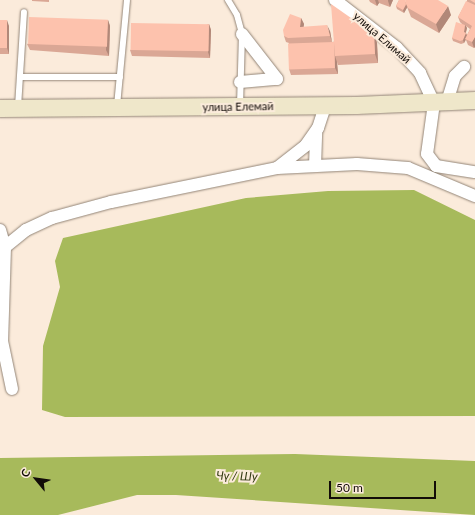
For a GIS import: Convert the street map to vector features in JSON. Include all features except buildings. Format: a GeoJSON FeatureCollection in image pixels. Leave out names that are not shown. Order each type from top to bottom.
{"type":"FeatureCollection","features":[{"type":"Feature","properties":{"kind":"street","name":"улица Елимай"},"geometry":{"type":"LineString","coordinates":[[336,0],[406,58],[420,73],[440,102]]}},
{"type":"Feature","properties":{"kind":"street"},"geometry":{"type":"LineString","coordinates":[[240,82],[278,79],[242,34]]}},
{"type":"Feature","properties":{"kind":"street"},"geometry":{"type":"LineString","coordinates":[[464,67],[455,76],[440,102],[427,154],[436,166],[475,172]]}},
{"type":"Feature","properties":{"kind":"street","name":"улица Елемай"},"geometry":{"type":"LineString","coordinates":[[0,108],[325,106],[475,100]]}},
{"type":"Feature","properties":{"kind":"street"},"geometry":{"type":"LineString","coordinates":[[315,166],[316,132],[325,106]]}},
{"type":"Feature","properties":{"kind":"street"},"geometry":{"type":"LineString","coordinates":[[277,168],[306,145],[316,132]]}},
{"type":"Feature","properties":{"kind":"street"},"geometry":{"type":"LineString","coordinates":[[5,247],[26,230],[52,218],[111,202],[277,168],[357,164],[408,168],[475,196]]}},
{"type":"Feature","properties":{"kind":"street"},"geometry":{"type":"LineString","coordinates":[[0,230],[5,247],[2,341],[12,388]]}},
{"type":"Feature","properties":{"kind":"lane"},"geometry":{"type":"LineString","coordinates":[[117,108],[126,0]]}},
{"type":"Feature","properties":{"kind":"lane"},"geometry":{"type":"LineString","coordinates":[[228,0],[237,15],[242,34],[240,106]]}},
{"type":"Feature","properties":{"kind":"lane"},"geometry":{"type":"LineString","coordinates":[[18,108],[24,12]]}},
{"type":"Feature","properties":{"kind":"lane"},"geometry":{"type":"LineString","coordinates":[[20,77],[120,77]]}},
{"type":"Feature","properties":{"kind":"water"},"geometry":{"type":"Polygon","coordinates":[[[414,190],[475,220],[475,416],[65,417],[42,410],[43,346],[60,287],[55,261],[63,238],[246,198],[328,191],[414,190]]]}},
{"type":"Feature","properties":{"kind":"water","name":"Чү / Шу"},"geometry":{"type":"Polygon","coordinates":[[[295,454],[475,461],[475,515],[176,495],[137,495],[58,515],[0,515],[0,458],[295,454]]]}}]}
